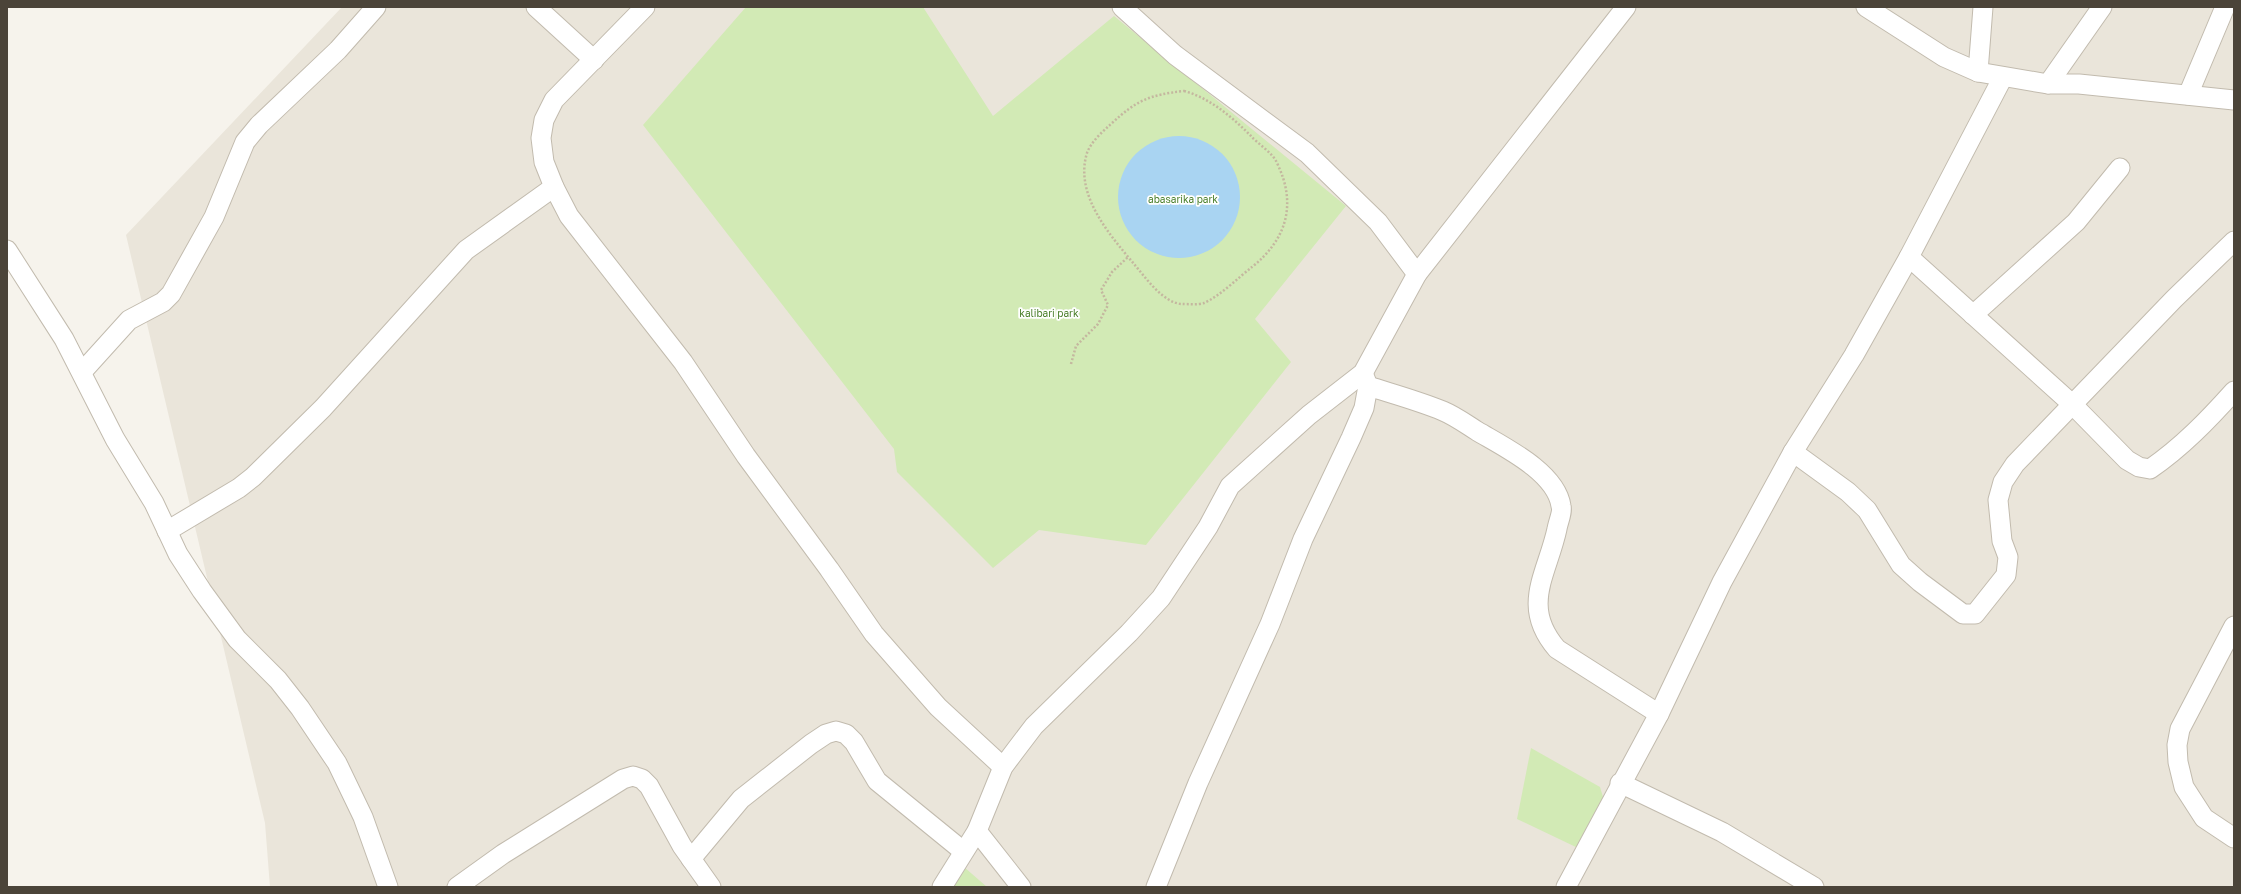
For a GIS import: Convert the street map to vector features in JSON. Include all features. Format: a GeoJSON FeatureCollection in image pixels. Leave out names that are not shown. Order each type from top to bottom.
{"type":"FeatureCollection","features":[{"type":"Feature","properties":{"kind":"street"},"geometry":{"type":"LineString","coordinates":[[82,372],[129,320],[163,302],[171,294],[214,217],[245,142],[259,125],[338,50],[376,7]]}},
{"type":"Feature","properties":{"kind":"street"},"geometry":{"type":"LineString","coordinates":[[536,7],[594,60]]}},
{"type":"Feature","properties":{"kind":"street"},"geometry":{"type":"LineString","coordinates":[[645,7],[554,100],[544,120],[541,138],[544,162],[554,187],[568,216],[683,362],[746,456],[829,569],[874,634],[938,707],[1003,767]]}},
{"type":"Feature","properties":{"kind":"street"},"geometry":{"type":"LineString","coordinates":[[1122,7],[1175,55],[1307,153],[1378,222],[1417,274]]}},
{"type":"Feature","properties":{"kind":"street"},"geometry":{"type":"LineString","coordinates":[[1156,887],[1198,783],[1270,624],[1303,539],[1364,408],[1366,379],[1417,274],[1626,7]]}},
{"type":"Feature","properties":{"kind":"street"},"geometry":{"type":"LineString","coordinates":[[1866,7],[1944,57],[1978,72],[2048,84],[2079,84],[2234,100]]}},
{"type":"Feature","properties":{"kind":"street"},"geometry":{"type":"LineString","coordinates":[[1978,72],[1983,7]]}},
{"type":"Feature","properties":{"kind":"street"},"geometry":{"type":"LineString","coordinates":[[2048,84],[2102,7]]}},
{"type":"Feature","properties":{"kind":"street"},"geometry":{"type":"LineString","coordinates":[[2188,95],[2225,7]]}},
{"type":"Feature","properties":{"kind":"street"},"geometry":{"type":"LineString","coordinates":[[1566,887],[1620,783],[1659,714],[1722,582],[1793,452],[1854,355],[1909,257],[2003,77]]}},
{"type":"Feature","properties":{"kind":"street"},"geometry":{"type":"LineString","coordinates":[[1973,315],[2076,222],[2120,168]]}},
{"type":"Feature","properties":{"kind":"street"},"geometry":{"type":"LineString","coordinates":[[167,531],[234,491],[253,477],[323,408],[466,250],[554,187]]}},
{"type":"Feature","properties":{"kind":"street"},"geometry":{"type":"LineString","coordinates":[[1793,452],[1848,492],[1867,510],[1901,565],[1920,582],[1963,614],[1975,614],[2006,575],[2008,556],[2002,541],[1998,500],[2003,482],[2015,464],[2174,299],[2234,241]]}},
{"type":"Feature","properties":{"kind":"street"},"geometry":{"type":"LineString","coordinates":[[7,250],[64,339],[115,439],[154,503],[178,554],[202,591],[238,639],[278,680],[337,763],[363,817],[388,887]]}},
{"type":"Feature","properties":{"kind":"street"},"geometry":{"type":"LineString","coordinates":[[1909,257],[2072,404],[2127,460],[2139,467],[2150,469],[2192,437],[2234,392]]}},
{"type":"Feature","properties":{"kind":"street"},"geometry":{"type":"LineString","coordinates":[[942,887],[963,851],[977,831],[1003,767],[1034,726],[1129,633],[1161,598],[1208,527],[1230,486],[1309,415],[1366,379]]}},
{"type":"Feature","properties":{"kind":"street"},"geometry":{"type":"LineString","coordinates":[[1366,379],[1444,411],[1518,455],[1548,480],[1557,492],[1562,507],[1551,553],[1539,583],[1537,602],[1541,622],[1549,639],[1557,649],[1659,714]]}},
{"type":"Feature","properties":{"kind":"street"},"geometry":{"type":"LineString","coordinates":[[2234,626],[2180,729],[2177,745],[2178,762],[2184,787],[2204,818],[2234,838]]}},
{"type":"Feature","properties":{"kind":"street"},"geometry":{"type":"LineString","coordinates":[[691,859],[741,799],[811,744],[826,734],[836,731],[846,734],[854,742],[877,781],[963,851]]}},
{"type":"Feature","properties":{"kind":"street"},"geometry":{"type":"LineString","coordinates":[[457,887],[503,854],[623,779],[633,776],[649,786],[682,846],[711,887]]}},
{"type":"Feature","properties":{"kind":"street"},"geometry":{"type":"LineString","coordinates":[[1620,783],[1722,832],[1814,887]]}},
{"type":"Feature","properties":{"kind":"street"},"geometry":{"type":"LineString","coordinates":[[977,831],[1021,887]]}},
{"type":"Feature","properties":{"kind":"path"},"geometry":{"type":"LineString","coordinates":[[1184,91],[1195,94],[1210,101],[1239,124],[1277,162],[1287,194],[1286,221],[1278,239],[1260,260],[1204,303],[1181,304],[1172,301],[1156,288],[1127,258],[1095,209],[1090,198],[1084,176],[1088,152],[1096,140],[1136,104],[1156,94],[1184,91]]}},
{"type":"Feature","properties":{"kind":"path"},"geometry":{"type":"LineString","coordinates":[[1071,364],[1076,346],[1098,324],[1108,305],[1101,290],[1112,272],[1127,258]]}},
{"type":"Feature","properties":{"kind":"shaded area"},"geometry":{"type":"Polygon","coordinates":[[[342,7],[2234,7],[2234,887],[270,887],[265,823],[126,235],[342,7]]]}},
{"type":"Feature","properties":{"kind":"green space","name":"kalibari park"},"geometry":{"type":"Polygon","coordinates":[[[746,7],[923,7],[993,116],[1114,16],[1346,206],[1255,319],[1291,362],[1146,545],[1039,530],[993,568],[897,472],[894,449],[643,125],[746,7]]]}},
{"type":"Feature","properties":{"kind":"green space"},"geometry":{"type":"Polygon","coordinates":[[[1531,748],[1600,787],[1606,807],[1580,849],[1517,819],[1531,748]]]}},
{"type":"Feature","properties":{"kind":"green space"},"geometry":{"type":"Polygon","coordinates":[[[964,867],[987,887],[953,887],[964,867]]]}},
{"type":"Feature","properties":{"kind":"water"},"geometry":{"type":"Polygon","coordinates":[[[1179,136],[1202,140],[1213,146],[1222,154],[1230,163],[1236,174],[1240,197],[1236,220],[1230,231],[1222,240],[1213,248],[1202,254],[1179,258],[1156,254],[1145,248],[1136,240],[1128,231],[1122,220],[1118,197],[1122,174],[1128,163],[1136,154],[1145,146],[1156,140],[1179,136]]]}},
{"type":"Feature","properties":{"kind":"park label","name":"abasarika park"},"geometry":{"type":"Point","coordinates":[1183,199]}}]}
